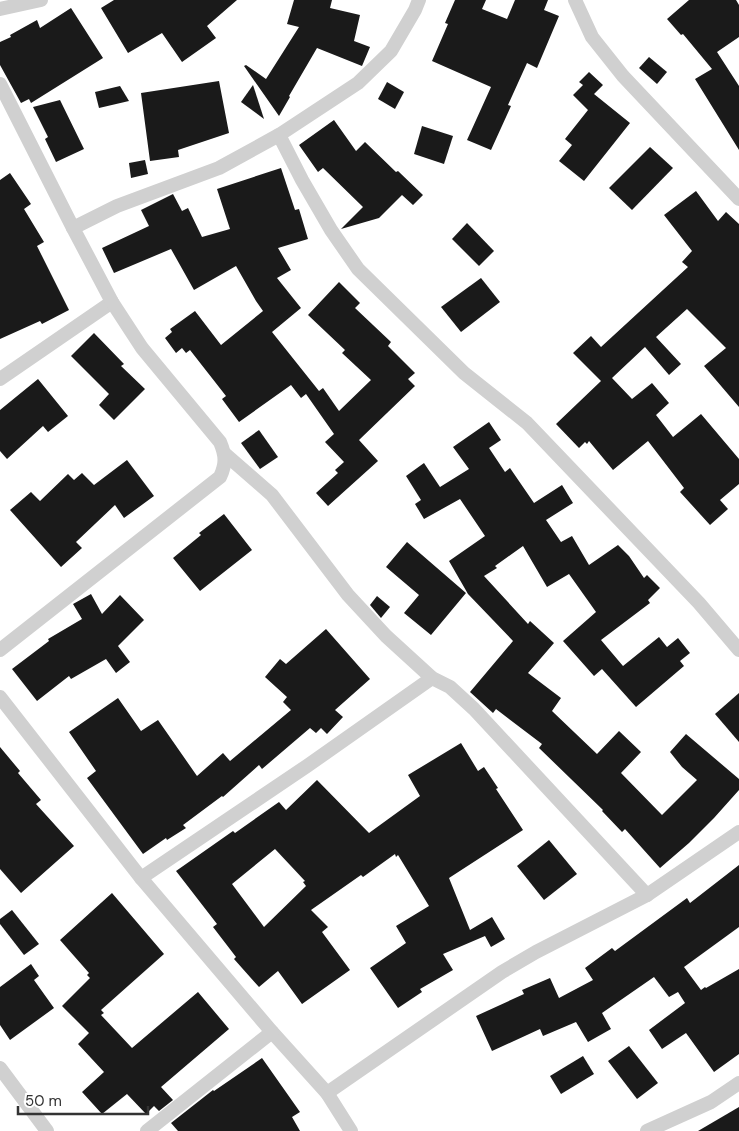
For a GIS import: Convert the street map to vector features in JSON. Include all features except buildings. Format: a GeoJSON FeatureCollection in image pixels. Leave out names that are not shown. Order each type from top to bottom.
{"type":"FeatureCollection","features":[{"type":"Feature","properties":{"kind":"street"},"geometry":{"type":"LineString","coordinates":[[0,9],[41,0]]}},
{"type":"Feature","properties":{"kind":"street"},"geometry":{"type":"LineString","coordinates":[[74,228],[117,206],[218,168],[279,135],[358,83],[391,51],[416,10],[419,0]]}},
{"type":"Feature","properties":{"kind":"street"},"geometry":{"type":"LineString","coordinates":[[575,0],[592,37],[624,76],[739,198]]}},
{"type":"Feature","properties":{"kind":"street"},"geometry":{"type":"LineString","coordinates":[[0,84],[112,302],[142,348],[220,442],[225,454],[225,466],[220,477],[0,650]]}},
{"type":"Feature","properties":{"kind":"street"},"geometry":{"type":"LineString","coordinates":[[279,135],[331,230],[358,269],[464,373],[527,423],[699,603],[739,650]]}},
{"type":"Feature","properties":{"kind":"street"},"geometry":{"type":"LineString","coordinates":[[0,379],[112,302]]}},
{"type":"Feature","properties":{"kind":"street"},"geometry":{"type":"LineString","coordinates":[[225,454],[272,495],[348,595],[386,636],[432,678],[450,686],[474,709],[647,895]]}},
{"type":"Feature","properties":{"kind":"street"},"geometry":{"type":"LineString","coordinates":[[141,878],[307,766],[432,678]]}},
{"type":"Feature","properties":{"kind":"street"},"geometry":{"type":"LineString","coordinates":[[0,697],[141,878],[272,1032],[327,1093],[351,1131]]}},
{"type":"Feature","properties":{"kind":"street"},"geometry":{"type":"LineString","coordinates":[[327,1093],[502,972],[536,952],[647,895],[739,832]]}},
{"type":"Feature","properties":{"kind":"street"},"geometry":{"type":"LineString","coordinates":[[147,1131],[272,1032]]}},
{"type":"Feature","properties":{"kind":"street"},"geometry":{"type":"LineString","coordinates":[[0,1068],[47,1131]]}},
{"type":"Feature","properties":{"kind":"street"},"geometry":{"type":"LineString","coordinates":[[647,1131],[711,1102],[739,1083]]}}]}
